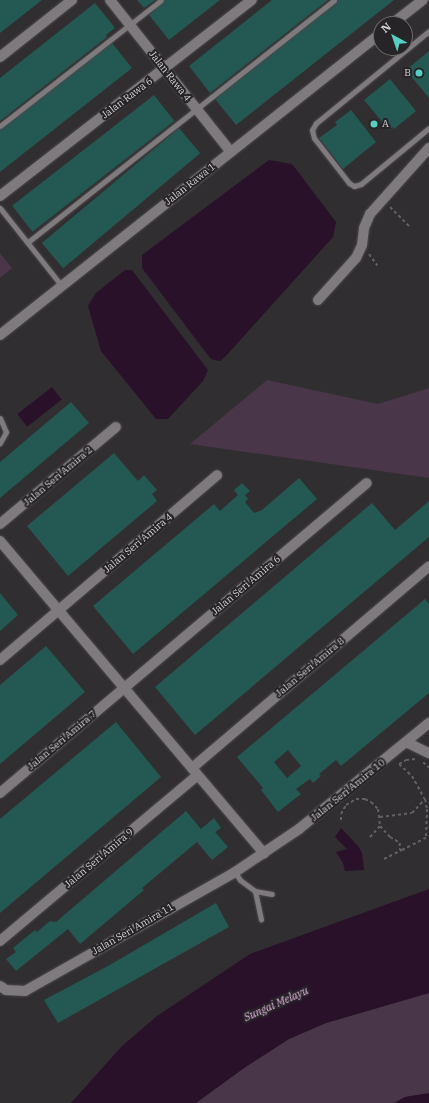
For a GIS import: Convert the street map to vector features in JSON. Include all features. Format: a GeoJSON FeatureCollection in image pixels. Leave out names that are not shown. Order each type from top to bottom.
{"type":"FeatureCollection","features":[{"type":"Feature","properties":{"kind":"street"},"geometry":{"type":"LineString","coordinates":[[0,57],[72,0]]}},
{"type":"Feature","properties":{"kind":"street","name":"Jalan Rawa 4"},"geometry":{"type":"LineString","coordinates":[[110,0],[231,152]]}},
{"type":"Feature","properties":{"kind":"street","name":"Jalan Rawa 6"},"geometry":{"type":"LineString","coordinates":[[0,196],[252,0]]}},
{"type":"Feature","properties":{"kind":"street"},"geometry":{"type":"LineString","coordinates":[[402,16],[423,0]]}},
{"type":"Feature","properties":{"kind":"street","name":"Jalan Rawa 1"},"geometry":{"type":"LineString","coordinates":[[0,335],[61,285],[373,39]]}},
{"type":"Feature","properties":{"kind":"street"},"geometry":{"type":"LineString","coordinates":[[318,300],[356,258],[362,245],[364,228],[370,214],[429,148]]}},
{"type":"Feature","properties":{"kind":"street","name":"Jalan Seri Amira 2"},"geometry":{"type":"LineString","coordinates":[[0,524],[116,427]]}},
{"type":"Feature","properties":{"kind":"street","name":"Jalan Seri Amira 4"},"geometry":{"type":"LineString","coordinates":[[0,660],[217,475]]}},
{"type":"Feature","properties":{"kind":"street","name":"Jalan Seri Amira 6"},"geometry":{"type":"LineString","coordinates":[[124,688],[367,483]]}},
{"type":"Feature","properties":{"kind":"street"},"geometry":{"type":"LineString","coordinates":[[0,541],[264,853]]}},
{"type":"Feature","properties":{"kind":"street","name":"Jalan Seri Amira 8"},"geometry":{"type":"LineString","coordinates":[[195,772],[429,566]]}},
{"type":"Feature","properties":{"kind":"street","name":"Jalan Seri Amira 7"},"geometry":{"type":"LineString","coordinates":[[0,793],[124,688]]}},
{"type":"Feature","properties":{"kind":"street","name":"Jalan Seri Amira 10"},"geometry":{"type":"LineString","coordinates":[[264,853],[300,829],[429,723]]}},
{"type":"Feature","properties":{"kind":"street"},"geometry":{"type":"LineString","coordinates":[[406,742],[429,753]]}},
{"type":"Feature","properties":{"kind":"street","name":"Jalan Seri Amira 9"},"geometry":{"type":"LineString","coordinates":[[0,941],[195,772]]}},
{"type":"Feature","properties":{"kind":"street","name":"Jalan Seri Amira 11"},"geometry":{"type":"LineString","coordinates":[[0,986],[6,990],[25,991],[235,872],[264,853]]}},
{"type":"Feature","properties":{"kind":"lane"},"geometry":{"type":"LineString","coordinates":[[0,126],[161,0]]}},
{"type":"Feature","properties":{"kind":"lane"},"geometry":{"type":"LineString","coordinates":[[28,242],[334,0]]}},
{"type":"Feature","properties":{"kind":"lane"},"geometry":{"type":"LineString","coordinates":[[429,31],[316,123],[312,130],[314,138],[349,183],[354,186],[360,184],[429,128]]}},
{"type":"Feature","properties":{"kind":"lane"},"geometry":{"type":"LineString","coordinates":[[0,208],[61,285]]}},
{"type":"Feature","properties":{"kind":"lane"},"geometry":{"type":"LineString","coordinates":[[0,418],[6,432],[0,443]]}},
{"type":"Feature","properties":{"kind":"lane"},"geometry":{"type":"LineString","coordinates":[[235,872],[240,880],[255,891],[272,894]]}},
{"type":"Feature","properties":{"kind":"lane"},"geometry":{"type":"LineString","coordinates":[[255,891],[261,920]]}},
{"type":"Feature","properties":{"kind":"path"},"geometry":{"type":"LineString","coordinates":[[383,200],[409,226]]}},
{"type":"Feature","properties":{"kind":"path"},"geometry":{"type":"LineString","coordinates":[[399,764],[414,758],[422,761],[429,768]]}},
{"type":"Feature","properties":{"kind":"path"},"geometry":{"type":"LineString","coordinates":[[382,762],[399,764],[412,776],[425,799],[428,809],[428,837],[384,859]]}},
{"type":"Feature","properties":{"kind":"path"},"geometry":{"type":"LineString","coordinates":[[341,820],[341,814],[346,805],[356,799],[365,799],[371,802],[378,809],[380,826],[370,837]]}},
{"type":"Feature","properties":{"kind":"path"},"geometry":{"type":"LineString","coordinates":[[380,817],[412,813],[425,799]]}},
{"type":"Feature","properties":{"kind":"path"},"geometry":{"type":"LineString","coordinates":[[380,826],[390,837],[400,843],[399,848],[402,850]]}},
{"type":"Feature","properties":{"kind":"shaded area"},"geometry":{"type":"Polygon","coordinates":[[[0,253],[12,268],[0,278],[0,253]]]}},
{"type":"Feature","properties":{"kind":"shaded area"},"geometry":{"type":"Polygon","coordinates":[[[267,380],[378,404],[429,388],[429,478],[190,444],[267,380]]]}},
{"type":"Feature","properties":{"kind":"shaded area"},"geometry":{"type":"Polygon","coordinates":[[[429,993],[429,1093],[405,1097],[394,1103],[196,1103],[244,1068],[289,1039],[326,1023],[429,993]]]}},
{"type":"Feature","properties":{"kind":"water"},"geometry":{"type":"Polygon","coordinates":[[[269,160],[292,164],[336,222],[333,237],[225,357],[220,361],[214,360],[210,358],[142,268],[142,255],[269,160]]]}},
{"type":"Feature","properties":{"kind":"water"},"geometry":{"type":"Polygon","coordinates":[[[125,270],[132,270],[208,370],[203,381],[168,419],[156,419],[101,351],[88,306],[96,293],[125,270]]]}},
{"type":"Feature","properties":{"kind":"water"},"geometry":{"type":"Polygon","coordinates":[[[52,387],[62,400],[27,427],[17,414],[52,387]]]}},
{"type":"Feature","properties":{"kind":"water"},"geometry":{"type":"Polygon","coordinates":[[[341,828],[358,846],[362,853],[364,870],[345,871],[343,863],[336,852],[347,849],[335,837],[341,828]]]}},
{"type":"Feature","properties":{"kind":"water","name":"Sungai Melayu"},"geometry":{"type":"Polygon","coordinates":[[[429,889],[429,993],[326,1023],[289,1039],[244,1068],[196,1103],[71,1103],[121,1047],[157,1016],[250,954],[429,889]]]}},
{"type":"Feature","properties":{"kind":"water"},"geometry":{"type":"Polygon","coordinates":[[[429,1093],[429,1103],[394,1103],[405,1097],[429,1093]]]}},
{"type":"Feature","properties":{"kind":"building"},"geometry":{"type":"Polygon","coordinates":[[[0,0],[42,0],[0,33],[0,0]]]}},
{"type":"Feature","properties":{"kind":"building"},"geometry":{"type":"Polygon","coordinates":[[[137,0],[155,0],[144,8],[137,0]]]}},
{"type":"Feature","properties":{"kind":"building"},"geometry":{"type":"Polygon","coordinates":[[[165,0],[220,0],[169,40],[149,15],[165,0]]]}},
{"type":"Feature","properties":{"kind":"building"},"geometry":{"type":"Polygon","coordinates":[[[272,0],[328,0],[210,93],[189,66],[272,0]]]}},
{"type":"Feature","properties":{"kind":"building"},"geometry":{"type":"Polygon","coordinates":[[[338,0],[394,0],[236,125],[215,99],[338,0]]]}},
{"type":"Feature","properties":{"kind":"building"},"geometry":{"type":"Polygon","coordinates":[[[95,3],[115,28],[106,35],[107,37],[0,121],[0,78],[95,3]]]}},
{"type":"Feature","properties":{"kind":"building"},"geometry":{"type":"Polygon","coordinates":[[[112,43],[132,68],[0,172],[0,130],[112,43]]]}},
{"type":"Feature","properties":{"kind":"building","name":"B"},"geometry":{"type":"Polygon","coordinates":[[[429,51],[429,98],[406,70],[429,51]]]}},
{"type":"Feature","properties":{"kind":"building"},"geometry":{"type":"Polygon","coordinates":[[[390,79],[416,111],[394,129],[393,127],[389,130],[364,100],[390,79]]]}},
{"type":"Feature","properties":{"kind":"building"},"geometry":{"type":"Polygon","coordinates":[[[154,95],[174,121],[32,232],[12,206],[154,95]]]}},
{"type":"Feature","properties":{"kind":"building"},"geometry":{"type":"Polygon","coordinates":[[[351,110],[376,142],[343,169],[319,138],[337,125],[335,122],[351,110]]]}},
{"type":"Feature","properties":{"kind":"building"},"geometry":{"type":"Polygon","coordinates":[[[179,128],[200,153],[63,268],[42,243],[179,128]]]}},
{"type":"Feature","properties":{"kind":"building"},"geometry":{"type":"Polygon","coordinates":[[[71,402],[89,423],[0,498],[0,462],[71,402]]]}},
{"type":"Feature","properties":{"kind":"building"},"geometry":{"type":"Polygon","coordinates":[[[114,453],[138,481],[144,475],[157,490],[152,494],[157,501],[68,576],[27,526],[114,453]]]}},
{"type":"Feature","properties":{"kind":"building"},"geometry":{"type":"Polygon","coordinates":[[[299,478],[317,499],[133,654],[93,606],[214,504],[220,511],[238,495],[234,490],[242,483],[250,491],[245,495],[248,499],[245,502],[254,513],[262,510],[299,478]]]}},
{"type":"Feature","properties":{"kind":"building"},"geometry":{"type":"Polygon","coordinates":[[[429,501],[429,537],[195,735],[155,687],[372,503],[395,530],[429,501]]]}},
{"type":"Feature","properties":{"kind":"building"},"geometry":{"type":"Polygon","coordinates":[[[0,593],[18,615],[0,631],[0,593]]]}},
{"type":"Feature","properties":{"kind":"building"},"geometry":{"type":"Polygon","coordinates":[[[425,599],[429,604],[429,693],[341,766],[336,760],[319,774],[321,776],[313,783],[310,779],[296,789],[301,794],[278,812],[261,790],[263,788],[237,757],[425,599]],[[288,750],[274,762],[287,778],[301,766],[288,750]]]}},
{"type":"Feature","properties":{"kind":"building"},"geometry":{"type":"Polygon","coordinates":[[[46,646],[85,692],[0,764],[0,685],[46,646]]]}},
{"type":"Feature","properties":{"kind":"building"},"geometry":{"type":"Polygon","coordinates":[[[116,722],[161,777],[0,913],[0,819],[116,722]]]}},
{"type":"Feature","properties":{"kind":"building"},"geometry":{"type":"Polygon","coordinates":[[[186,811],[201,829],[214,818],[221,828],[215,832],[228,847],[212,860],[197,842],[142,888],[144,890],[80,944],[68,929],[16,971],[6,959],[16,952],[13,948],[35,930],[37,932],[50,921],[56,922],[186,811]]]}},
{"type":"Feature","properties":{"kind":"building"},"geometry":{"type":"Polygon","coordinates":[[[216,903],[229,927],[58,1023],[44,1000],[108,966],[216,903]]]}},
{"type":"Feature","properties":{"kind":"place","name":"B"},"geometry":{"type":"Point","coordinates":[419,73]}},
{"type":"Feature","properties":{"kind":"place","name":"A"},"geometry":{"type":"Point","coordinates":[374,124]}}]}
